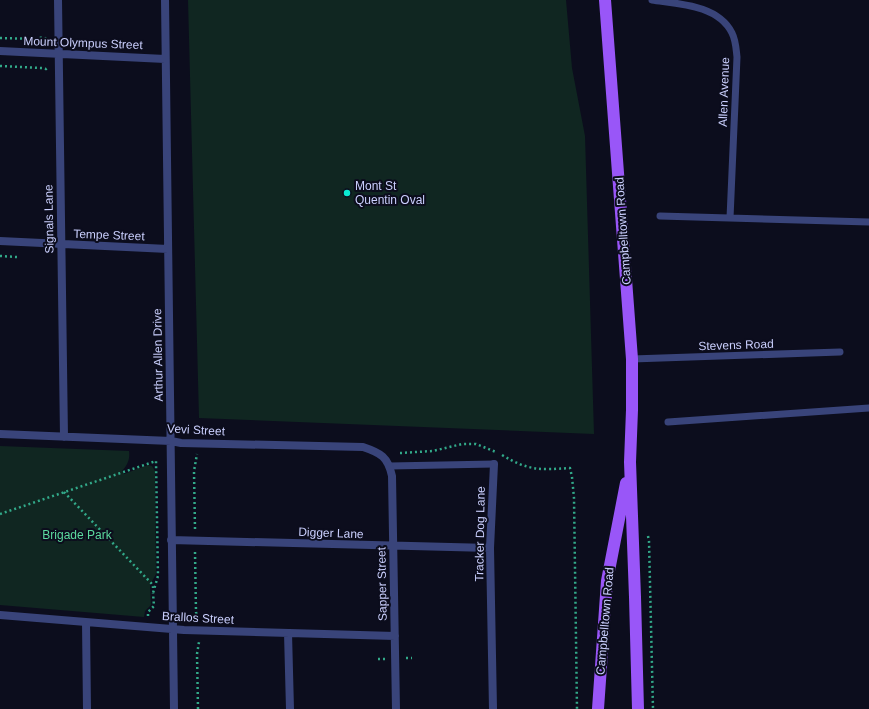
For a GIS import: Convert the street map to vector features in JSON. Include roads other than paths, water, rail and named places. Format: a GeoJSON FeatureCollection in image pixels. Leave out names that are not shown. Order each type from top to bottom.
{"type":"FeatureCollection","features":[{"type":"Feature","properties":{"kind":"main road","name":"Campbelltown Road"},"geometry":{"type":"LineString","coordinates":[[605,0],[632,359],[630,462],[638,709]]}},
{"type":"Feature","properties":{"kind":"main road","name":"Campbelltown Road"},"geometry":{"type":"LineString","coordinates":[[598,709],[607,581],[630,462]]}},
{"type":"Feature","properties":{"kind":"street","name":"Signals Lane"},"geometry":{"type":"LineString","coordinates":[[58,0],[64,437]]}},
{"type":"Feature","properties":{"kind":"street","name":"Arthur Allen Drive"},"geometry":{"type":"LineString","coordinates":[[165,0],[174,709]]}},
{"type":"Feature","properties":{"kind":"street","name":"Mount Olympus Street"},"geometry":{"type":"LineString","coordinates":[[0,51],[165,58]]}},
{"type":"Feature","properties":{"kind":"street","name":"Tempe Street"},"geometry":{"type":"LineString","coordinates":[[0,241],[168,249]]}},
{"type":"Feature","properties":{"kind":"street","name":"Vevi Street"},"geometry":{"type":"LineString","coordinates":[[0,434],[171,441],[181,443],[363,447],[375,451],[388,463]]}},
{"type":"Feature","properties":{"kind":"street","name":"Sapper Street"},"geometry":{"type":"LineString","coordinates":[[388,463],[392,476],[396,709]]}},
{"type":"Feature","properties":{"kind":"street","name":"Tracker Dog Lane"},"geometry":{"type":"LineString","coordinates":[[493,709],[490,548],[494,464]]}},
{"type":"Feature","properties":{"kind":"street","name":"Digger Lane"},"geometry":{"type":"LineString","coordinates":[[171,540],[490,548]]}},
{"type":"Feature","properties":{"kind":"street","name":"Brallos Street"},"geometry":{"type":"LineString","coordinates":[[0,615],[172,629],[395,636]]}},
{"type":"Feature","properties":{"kind":"street"},"geometry":{"type":"LineString","coordinates":[[86,622],[87,709]]}},
{"type":"Feature","properties":{"kind":"street"},"geometry":{"type":"LineString","coordinates":[[288,633],[290,709]]}},
{"type":"Feature","properties":{"kind":"lane","name":"Allen Avenue"},"geometry":{"type":"LineString","coordinates":[[652,0],[693,6],[709,13],[725,23],[732,33],[736,44],[737,57],[730,218]]}},
{"type":"Feature","properties":{"kind":"lane"},"geometry":{"type":"LineString","coordinates":[[660,216],[869,222]]}},
{"type":"Feature","properties":{"kind":"lane","name":"Stevens Road"},"geometry":{"type":"LineString","coordinates":[[632,359],[840,352]]}},
{"type":"Feature","properties":{"kind":"lane"},"geometry":{"type":"LineString","coordinates":[[668,422],[869,408]]}},
{"type":"Feature","properties":{"kind":"lane","name":"Tracker Dog Lane"},"geometry":{"type":"LineString","coordinates":[[388,463],[494,464]]}},
{"type":"Feature","properties":{"kind":"place","name":"Mont St Quentin Oval"},"geometry":{"type":"Point","coordinates":[347,193]}},
{"type":"Feature","properties":{"kind":"park label","name":"Brigade Park"},"geometry":{"type":"Point","coordinates":[77,535]}}]}
